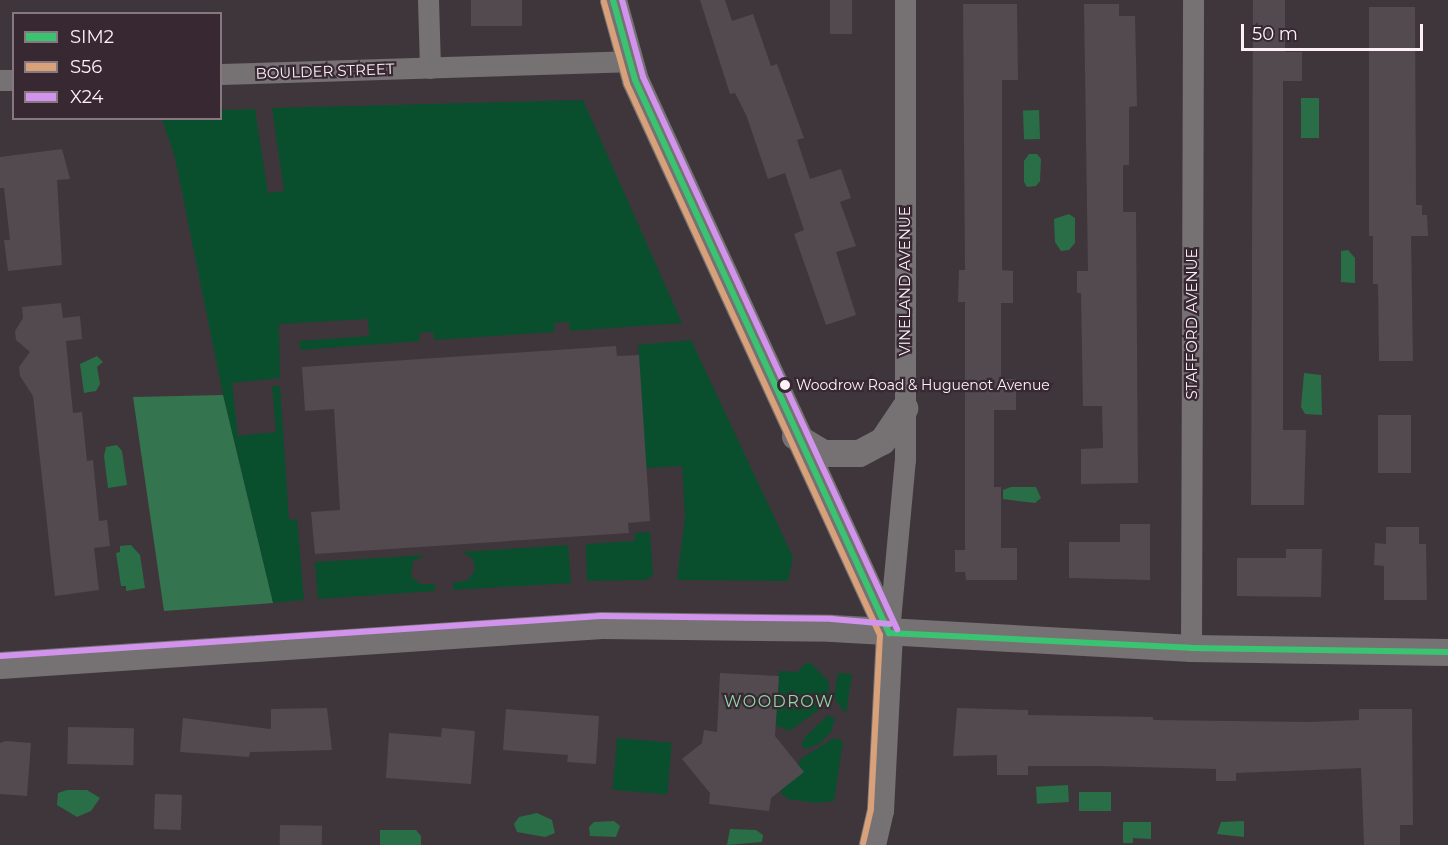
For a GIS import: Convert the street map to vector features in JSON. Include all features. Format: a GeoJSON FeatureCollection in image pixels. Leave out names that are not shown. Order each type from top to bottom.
{"type":"FeatureCollection","features":[{"type":"Feature","properties":{"kind":"street"},"geometry":{"type":"LineString","coordinates":[[428,0],[430,68]]}},
{"type":"Feature","properties":{"kind":"street"},"geometry":{"type":"LineString","coordinates":[[613,0],[628,61],[795,436],[889,633],[880,810],[872,845]]}},
{"type":"Feature","properties":{"kind":"street","name":"VINELAND AVENUE"},"geometry":{"type":"LineString","coordinates":[[889,633],[904,501],[905,0]]}},
{"type":"Feature","properties":{"kind":"street","name":"STAFFORD AVENUE"},"geometry":{"type":"LineString","coordinates":[[1191,648],[1193,0]]}},
{"type":"Feature","properties":{"kind":"street","name":"BOULDER STREET"},"geometry":{"type":"LineString","coordinates":[[222,74],[628,61]]}},
{"type":"Feature","properties":{"kind":"street"},"geometry":{"type":"LineString","coordinates":[[795,436],[823,453],[859,453],[882,441],[904,408]]}},
{"type":"Feature","properties":{"kind":"street"},"geometry":{"type":"LineString","coordinates":[[0,665],[602,625],[832,628],[889,633],[1191,648],[1448,652]]}},
{"type":"Feature","properties":{"kind":"shaded area"},"geometry":{"type":"Polygon","coordinates":[[[1301,98],[1319,98],[1319,138],[1301,138],[1301,98]]]}},
{"type":"Feature","properties":{"kind":"shaded area"},"geometry":{"type":"Polygon","coordinates":[[[583,100],[682,323],[570,331],[569,322],[554,323],[555,332],[434,340],[433,332],[419,333],[420,341],[300,350],[299,341],[369,336],[368,319],[279,324],[280,378],[232,383],[238,436],[276,432],[272,386],[280,386],[289,520],[297,519],[304,600],[273,603],[223,395],[175,158],[162,120],[222,120],[222,110],[255,109],[268,193],[284,191],[272,108],[583,100]]]}},
{"type":"Feature","properties":{"kind":"shaded area"},"geometry":{"type":"Polygon","coordinates":[[[1039,110],[1040,139],[1024,140],[1023,111],[1039,110]]]}},
{"type":"Feature","properties":{"kind":"shaded area"},"geometry":{"type":"Polygon","coordinates":[[[1029,154],[1037,154],[1041,159],[1040,181],[1036,186],[1027,187],[1024,182],[1024,161],[1029,154]]]}},
{"type":"Feature","properties":{"kind":"shaded area"},"geometry":{"type":"Polygon","coordinates":[[[1069,214],[1075,218],[1075,243],[1069,250],[1061,251],[1055,242],[1054,219],[1069,214]]]}},
{"type":"Feature","properties":{"kind":"shaded area"},"geometry":{"type":"Polygon","coordinates":[[[1348,250],[1355,258],[1355,283],[1341,282],[1341,251],[1348,250]]]}},
{"type":"Feature","properties":{"kind":"shaded area"},"geometry":{"type":"Polygon","coordinates":[[[691,340],[793,557],[788,581],[677,580],[685,517],[682,466],[646,468],[638,345],[691,340]]]}},
{"type":"Feature","properties":{"kind":"shaded area"},"geometry":{"type":"Polygon","coordinates":[[[97,356],[103,362],[97,367],[100,384],[96,391],[84,393],[80,364],[97,356]]]}},
{"type":"Feature","properties":{"kind":"shaded area"},"geometry":{"type":"Polygon","coordinates":[[[1304,373],[1321,375],[1322,415],[1305,414],[1301,407],[1304,373]]]}},
{"type":"Feature","properties":{"kind":"shaded area"},"geometry":{"type":"Polygon","coordinates":[[[223,395],[273,603],[164,611],[133,397],[223,395]]]}},
{"type":"Feature","properties":{"kind":"shaded area"},"geometry":{"type":"Polygon","coordinates":[[[117,445],[122,451],[127,485],[108,488],[104,456],[106,447],[117,445]]]}},
{"type":"Feature","properties":{"kind":"shaded area"},"geometry":{"type":"Polygon","coordinates":[[[1011,487],[1036,487],[1041,498],[1035,503],[1003,499],[1003,490],[1011,487]]]}},
{"type":"Feature","properties":{"kind":"shaded area"},"geometry":{"type":"Polygon","coordinates":[[[650,532],[653,575],[646,580],[587,581],[586,544],[635,541],[635,533],[650,532]]]}},
{"type":"Feature","properties":{"kind":"shaded area"},"geometry":{"type":"Polygon","coordinates":[[[131,545],[140,555],[145,588],[126,591],[126,586],[121,586],[116,553],[120,552],[120,546],[131,545]]]}},
{"type":"Feature","properties":{"kind":"shaded area"},"geometry":{"type":"Polygon","coordinates":[[[568,545],[571,583],[453,590],[453,583],[468,580],[475,570],[473,559],[463,552],[568,545]]]}},
{"type":"Feature","properties":{"kind":"shaded area"},"geometry":{"type":"Polygon","coordinates":[[[426,555],[413,561],[411,576],[420,584],[435,584],[435,591],[318,599],[315,562],[426,555]]]}},
{"type":"Feature","properties":{"kind":"shaded area"},"geometry":{"type":"Polygon","coordinates":[[[806,663],[811,663],[829,682],[828,699],[823,707],[789,731],[776,725],[779,671],[797,672],[806,663]]]}},
{"type":"Feature","properties":{"kind":"shaded area"},"geometry":{"type":"Polygon","coordinates":[[[838,673],[852,674],[846,714],[834,698],[838,673]]]}},
{"type":"Feature","properties":{"kind":"shaded area"},"geometry":{"type":"Polygon","coordinates":[[[828,715],[835,719],[831,732],[819,744],[805,749],[801,745],[806,736],[828,715]]]}},
{"type":"Feature","properties":{"kind":"shaded area"},"geometry":{"type":"Polygon","coordinates":[[[617,738],[672,743],[667,795],[612,790],[617,738]]]}},
{"type":"Feature","properties":{"kind":"shaded area"},"geometry":{"type":"Polygon","coordinates":[[[834,738],[843,741],[834,801],[816,803],[788,799],[779,791],[802,758],[834,738]]]}},
{"type":"Feature","properties":{"kind":"shaded area"},"geometry":{"type":"Polygon","coordinates":[[[1068,785],[1069,802],[1037,804],[1036,787],[1068,785]]]}},
{"type":"Feature","properties":{"kind":"shaded area"},"geometry":{"type":"Polygon","coordinates":[[[67,790],[87,790],[100,798],[91,811],[77,817],[57,805],[58,793],[67,790]]]}},
{"type":"Feature","properties":{"kind":"shaded area"},"geometry":{"type":"Polygon","coordinates":[[[1079,792],[1111,792],[1111,811],[1079,811],[1079,792]]]}},
{"type":"Feature","properties":{"kind":"shaded area"},"geometry":{"type":"Polygon","coordinates":[[[537,813],[552,820],[555,833],[545,837],[517,832],[514,824],[519,817],[537,813]]]}},
{"type":"Feature","properties":{"kind":"shaded area"},"geometry":{"type":"Polygon","coordinates":[[[614,821],[620,826],[616,837],[590,836],[589,827],[594,822],[614,821]]]}},
{"type":"Feature","properties":{"kind":"shaded area"},"geometry":{"type":"Polygon","coordinates":[[[1244,821],[1244,837],[1217,834],[1221,822],[1244,821]]]}},
{"type":"Feature","properties":{"kind":"shaded area"},"geometry":{"type":"Polygon","coordinates":[[[1123,822],[1151,822],[1151,839],[1133,838],[1133,843],[1123,843],[1123,822]]]}},
{"type":"Feature","properties":{"kind":"shaded area"},"geometry":{"type":"Polygon","coordinates":[[[730,829],[756,830],[763,835],[762,842],[727,845],[730,829]]]}},
{"type":"Feature","properties":{"kind":"shaded area"},"geometry":{"type":"Polygon","coordinates":[[[380,830],[416,830],[421,836],[421,845],[380,845],[380,830]]]}},
{"type":"Feature","properties":{"kind":"building"},"geometry":{"type":"Polygon","coordinates":[[[471,0],[522,0],[522,26],[471,26],[471,0]]]}},
{"type":"Feature","properties":{"kind":"building"},"geometry":{"type":"Polygon","coordinates":[[[700,0],[725,0],[732,21],[753,14],[771,66],[777,64],[804,138],[797,140],[810,179],[841,169],[851,198],[840,202],[856,246],[836,252],[856,315],[826,325],[794,234],[804,230],[785,173],[768,179],[747,117],[735,93],[730,94],[700,0]]]}},
{"type":"Feature","properties":{"kind":"building"},"geometry":{"type":"Polygon","coordinates":[[[830,0],[852,0],[852,34],[830,34],[830,0]]]}},
{"type":"Feature","properties":{"kind":"building"},"geometry":{"type":"Polygon","coordinates":[[[1253,0],[1285,0],[1285,52],[1302,52],[1302,81],[1283,81],[1283,430],[1306,430],[1304,505],[1251,505],[1253,0]]]}},
{"type":"Feature","properties":{"kind":"building"},"geometry":{"type":"Polygon","coordinates":[[[963,4],[1017,4],[1018,80],[1002,80],[1002,270],[1013,271],[1013,303],[1001,303],[1001,379],[1016,379],[1016,410],[994,410],[994,487],[1001,487],[1001,548],[1017,548],[1017,580],[966,580],[965,572],[955,572],[955,550],[965,550],[965,302],[958,302],[959,270],[965,270],[963,4]]]}},
{"type":"Feature","properties":{"kind":"building"},"geometry":{"type":"Polygon","coordinates":[[[1084,4],[1119,4],[1119,16],[1135,16],[1137,106],[1129,107],[1129,165],[1123,165],[1123,212],[1136,212],[1138,483],[1081,484],[1081,449],[1103,448],[1102,406],[1083,406],[1081,293],[1077,293],[1077,271],[1088,271],[1084,4]]]}},
{"type":"Feature","properties":{"kind":"building"},"geometry":{"type":"Polygon","coordinates":[[[1369,7],[1415,7],[1416,205],[1422,205],[1422,215],[1427,215],[1428,236],[1411,236],[1413,361],[1379,361],[1378,284],[1373,284],[1373,236],[1369,236],[1369,7]]]}},
{"type":"Feature","properties":{"kind":"building"},"geometry":{"type":"Polygon","coordinates":[[[62,149],[70,179],[57,180],[62,265],[8,271],[4,240],[10,240],[4,188],[0,188],[0,157],[62,149]]]}},
{"type":"Feature","properties":{"kind":"building"},"geometry":{"type":"Polygon","coordinates":[[[61,303],[63,318],[80,316],[82,339],[66,341],[73,413],[82,412],[87,461],[93,460],[99,521],[107,520],[110,546],[94,548],[99,590],[55,596],[33,396],[20,376],[19,367],[30,352],[16,340],[15,331],[23,318],[22,307],[61,303]]]}},
{"type":"Feature","properties":{"kind":"building"},"geometry":{"type":"Polygon","coordinates":[[[616,346],[617,356],[639,355],[650,521],[628,523],[629,533],[315,554],[311,512],[340,510],[334,409],[305,411],[302,367],[616,346]]]}},
{"type":"Feature","properties":{"kind":"building"},"geometry":{"type":"Polygon","coordinates":[[[1378,415],[1411,415],[1411,473],[1378,473],[1378,415]]]}},
{"type":"Feature","properties":{"kind":"building"},"geometry":{"type":"Polygon","coordinates":[[[1120,524],[1150,524],[1150,580],[1069,578],[1069,542],[1120,542],[1120,524]]]}},
{"type":"Feature","properties":{"kind":"building"},"geometry":{"type":"Polygon","coordinates":[[[1386,527],[1419,527],[1419,544],[1426,544],[1427,600],[1384,600],[1384,566],[1374,565],[1375,543],[1386,544],[1386,527]]]}},
{"type":"Feature","properties":{"kind":"building"},"geometry":{"type":"Polygon","coordinates":[[[1286,549],[1322,549],[1321,597],[1237,596],[1237,558],[1286,558],[1286,549]]]}},
{"type":"Feature","properties":{"kind":"building"},"geometry":{"type":"Polygon","coordinates":[[[720,673],[779,676],[775,736],[804,772],[771,798],[769,811],[709,804],[710,793],[682,759],[702,743],[704,730],[717,732],[720,673]]]}},
{"type":"Feature","properties":{"kind":"building"},"geometry":{"type":"Polygon","coordinates":[[[327,708],[332,750],[250,752],[249,757],[180,752],[183,718],[271,729],[271,709],[327,708]]]}},
{"type":"Feature","properties":{"kind":"building"},"geometry":{"type":"Polygon","coordinates":[[[957,708],[1028,710],[1028,715],[1153,717],[1153,720],[1309,722],[1359,720],[1359,709],[1412,709],[1413,825],[1400,825],[1400,845],[1364,845],[1361,768],[1236,773],[1236,781],[1216,781],[1216,769],[1097,766],[1028,766],[1028,775],[997,775],[997,755],[953,756],[957,708]]]}},
{"type":"Feature","properties":{"kind":"building"},"geometry":{"type":"Polygon","coordinates":[[[506,709],[599,716],[596,764],[567,762],[568,755],[503,750],[506,709]]]}},
{"type":"Feature","properties":{"kind":"building"},"geometry":{"type":"Polygon","coordinates":[[[68,727],[134,728],[133,765],[67,764],[68,727]]]}},
{"type":"Feature","properties":{"kind":"building"},"geometry":{"type":"Polygon","coordinates":[[[442,728],[475,731],[471,784],[386,778],[389,733],[441,737],[442,728]]]}},
{"type":"Feature","properties":{"kind":"building"},"geometry":{"type":"Polygon","coordinates":[[[6,741],[31,743],[27,796],[0,794],[0,743],[6,741]]]}},
{"type":"Feature","properties":{"kind":"building"},"geometry":{"type":"Polygon","coordinates":[[[155,794],[182,795],[181,830],[154,829],[155,794]]]}},
{"type":"Feature","properties":{"kind":"building"},"geometry":{"type":"Polygon","coordinates":[[[280,825],[322,826],[322,845],[280,845],[280,825]]]}},
{"type":"Feature","properties":{"kind":"transit line","name":"SIM2"},"geometry":{"type":"LineString","coordinates":[[613,0],[635,80],[889,633]]}},
{"type":"Feature","properties":{"kind":"transit line","name":"X24"},"geometry":{"type":"LineString","coordinates":[[622,0],[643,77],[897,629]]}},
{"type":"Feature","properties":{"kind":"transit line","name":"S56"},"geometry":{"type":"LineString","coordinates":[[604,2],[627,84],[880,635],[871,809],[863,843]]}},
{"type":"Feature","properties":{"kind":"transit line","name":"X24"},"geometry":{"type":"LineString","coordinates":[[0,656],[601,616],[832,619],[890,624]]}},
{"type":"Feature","properties":{"kind":"transit line","name":"SIM2"},"geometry":{"type":"LineString","coordinates":[[889,633],[1191,648],[1448,652]]}},
{"type":"Feature","properties":{"kind":"place","name":"Woodrow Road & Huguenot Avenue"},"geometry":{"type":"Point","coordinates":[785,385]}},
{"type":"Feature","properties":{"kind":"district","name":"WOODROW"},"geometry":{"type":"Point","coordinates":[779,702]}}]}
